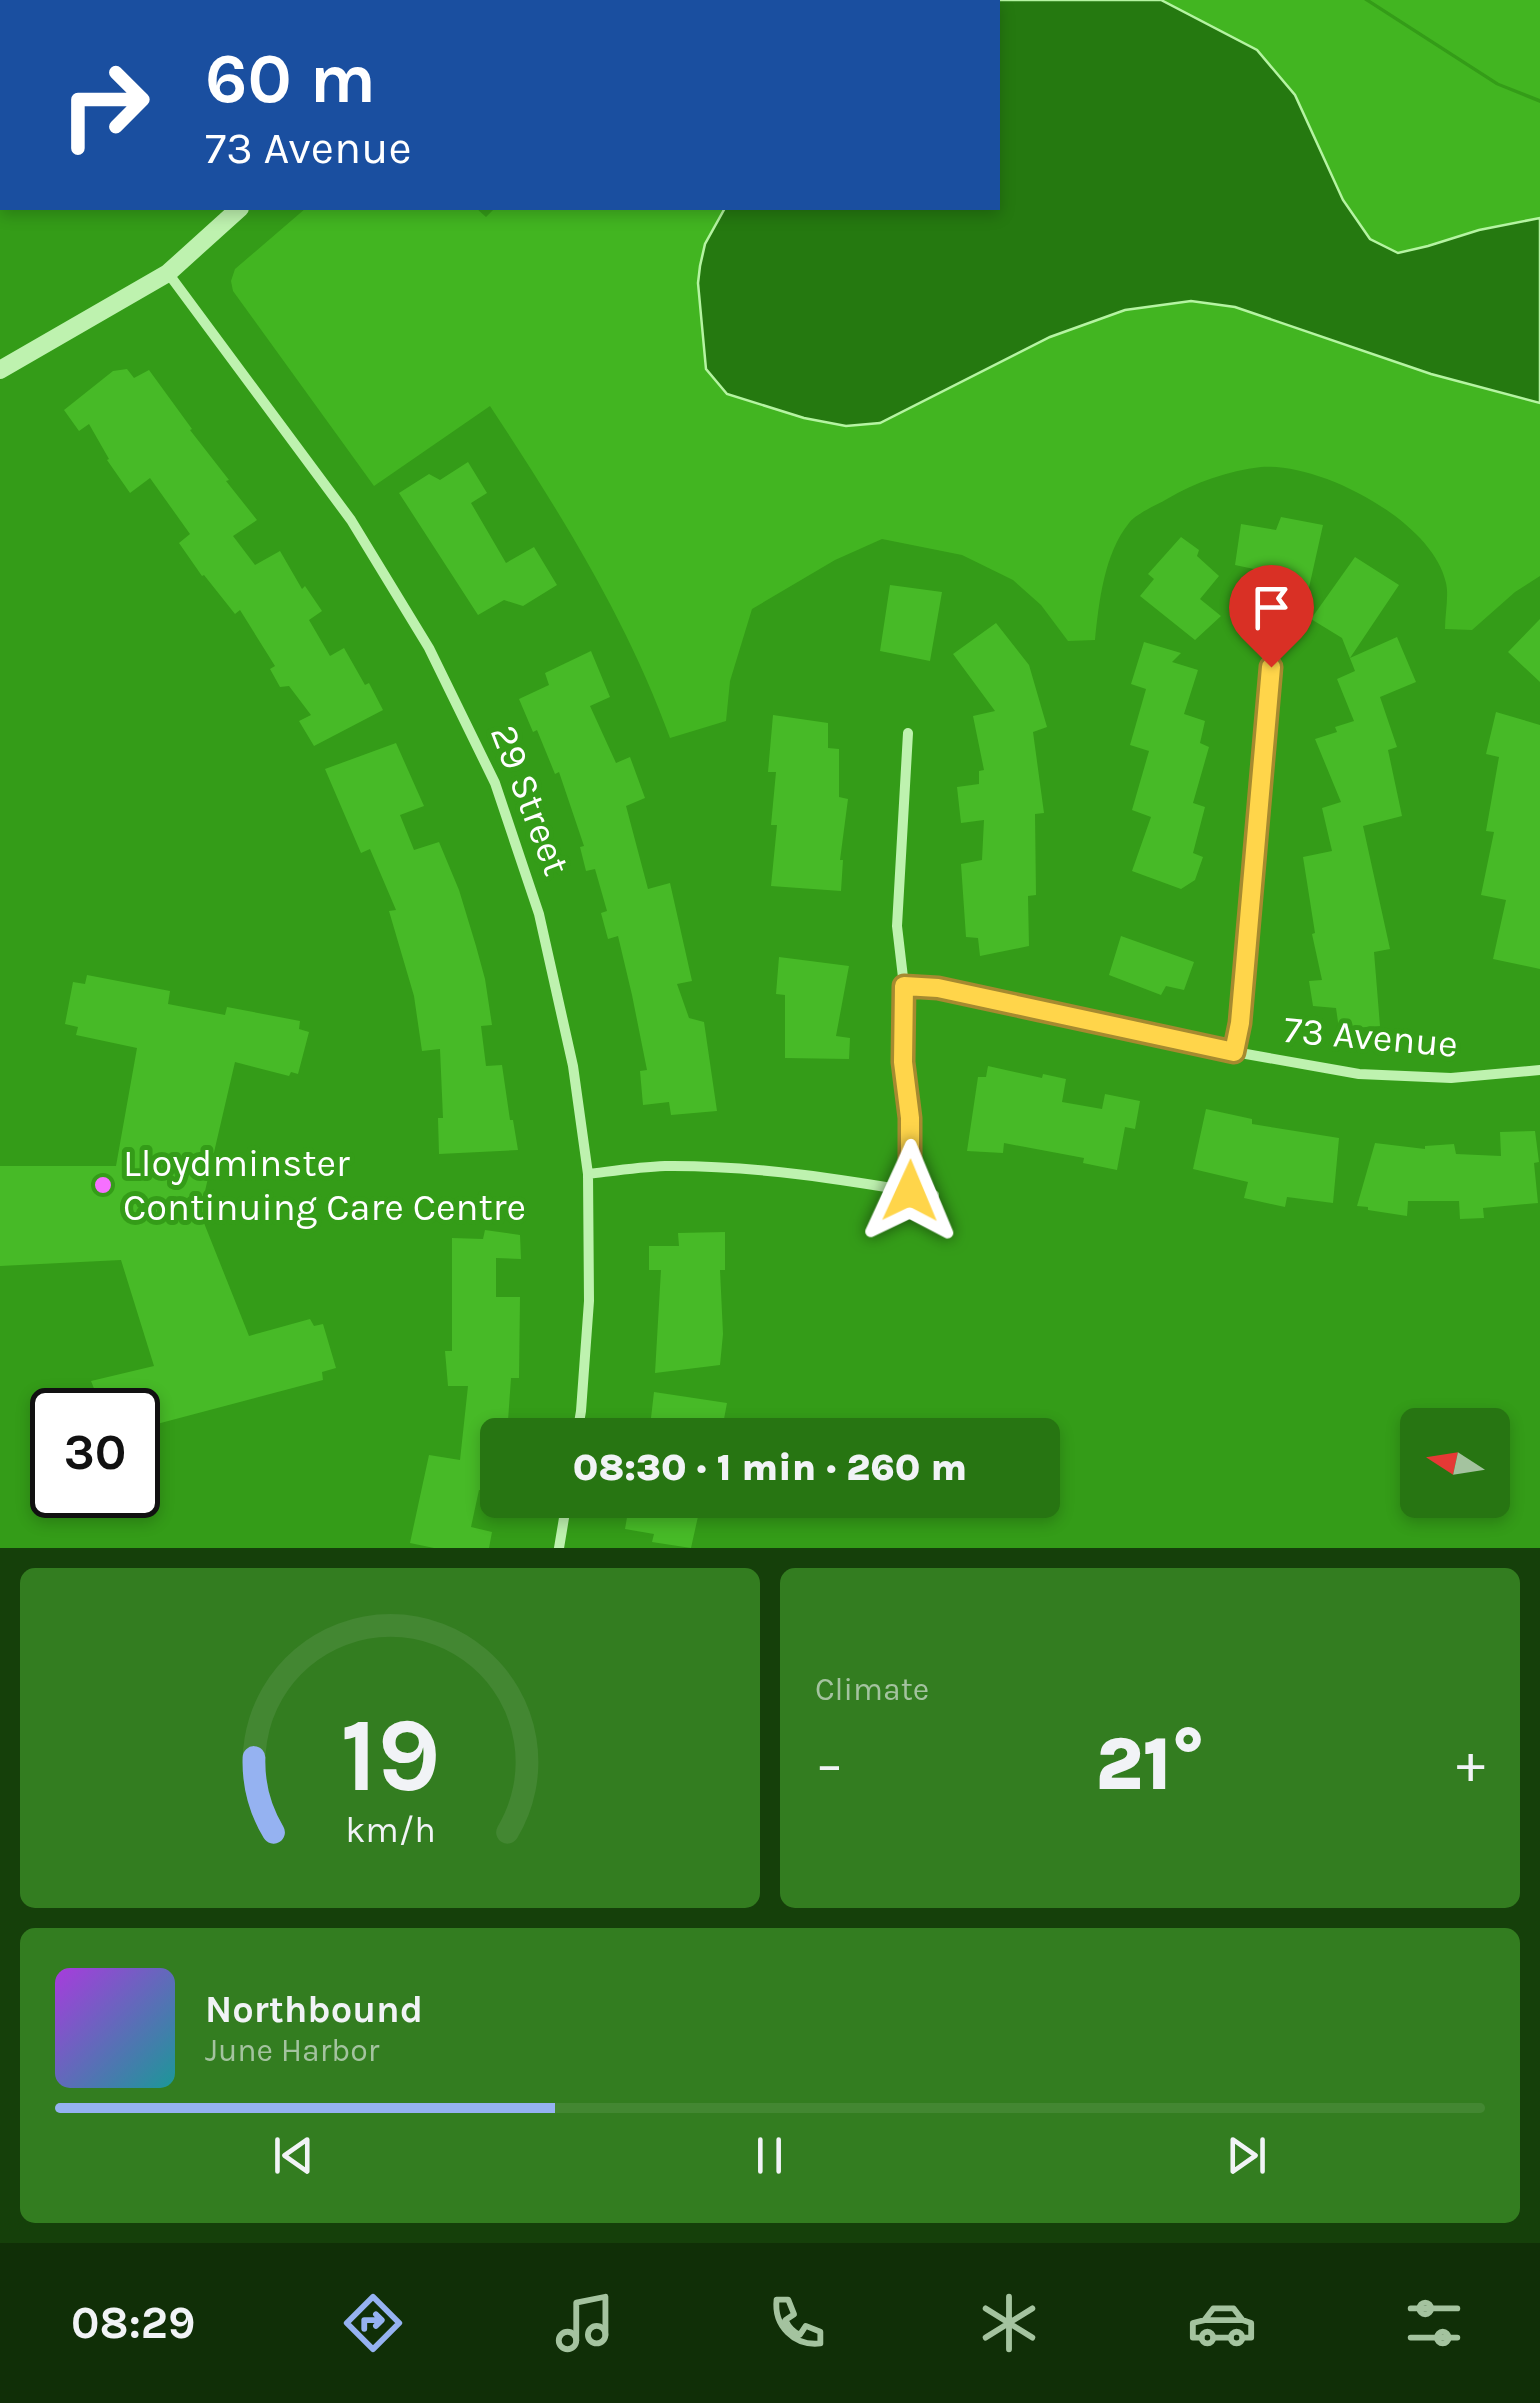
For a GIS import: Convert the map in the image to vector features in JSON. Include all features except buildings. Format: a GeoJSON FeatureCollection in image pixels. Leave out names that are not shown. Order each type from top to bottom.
{"type":"FeatureCollection","features":[{"type":"Feature","properties":{"kind":"street"},"geometry":{"type":"LineString","coordinates":[[0,370],[168,273],[238,210]]}},
{"type":"Feature","properties":{"kind":"street","name":"29 Street"},"geometry":{"type":"LineString","coordinates":[[168,273],[351,520],[429,648],[496,783],[539,914],[573,1066],[588,1174],[589,1301],[580,1418]]}},
{"type":"Feature","properties":{"kind":"street"},"geometry":{"type":"LineString","coordinates":[[1234,1052],[1240,1023],[1271,667]]}},
{"type":"Feature","properties":{"kind":"street"},"geometry":{"type":"LineString","coordinates":[[908,733],[897,926],[904,986],[903,1062],[910,1118],[910,1191]]}},
{"type":"Feature","properties":{"kind":"street","name":"73 Avenue"},"geometry":{"type":"LineString","coordinates":[[904,986],[938,988],[1234,1052],[1358,1074],[1452,1078],[1540,1070]]}},
{"type":"Feature","properties":{"kind":"street"},"geometry":{"type":"LineString","coordinates":[[588,1174],[663,1166],[730,1169],[934,1195]]}},
{"type":"Feature","properties":{"kind":"street"},"geometry":{"type":"LineString","coordinates":[[559,1548],[564,1518]]}},
{"type":"Feature","properties":{"kind":"shaded area"},"geometry":{"type":"Polygon","coordinates":[[[1000,0],[1364,0],[1496,85],[1540,103],[1540,576],[1515,592],[1472,630],[1445,629],[1447,588],[1437,560],[1397,518],[1371,500],[1313,474],[1285,468],[1249,469],[1189,487],[1129,523],[1108,564],[1095,640],[1068,641],[1041,605],[1013,580],[962,555],[882,539],[835,560],[752,609],[730,681],[726,721],[670,738],[612,608],[566,526],[490,406],[374,486],[233,291],[235,269],[304,210],[478,210],[486,217],[493,210],[1000,210],[1000,0]]]}},
{"type":"Feature","properties":{"kind":"shaded area"},"geometry":{"type":"Polygon","coordinates":[[[1000,0],[1161,0],[1257,50],[1295,95],[1343,200],[1370,239],[1398,253],[1540,218],[1540,403],[1431,374],[1235,307],[1191,301],[1125,310],[1050,337],[880,423],[846,426],[804,418],[727,394],[706,369],[698,283],[705,244],[724,210],[1000,210],[1000,0]]]}},
{"type":"Feature","properties":{"kind":"shaded area"},"geometry":{"type":"Polygon","coordinates":[[[1370,0],[1540,0],[1540,99],[1499,83],[1370,0]]]}},
{"type":"Feature","properties":{"kind":"place","name":"Lloydminster Continuing Care Centre"},"geometry":{"type":"Point","coordinates":[103,1185]}},
{"type":"Feature","properties":{"kind":"route"},"geometry":{"type":"LineString","coordinates":[[910,1191],[910,1118],[903,1062],[904,986],[938,988],[1234,1052],[1240,1023],[1271,667]]}}]}
